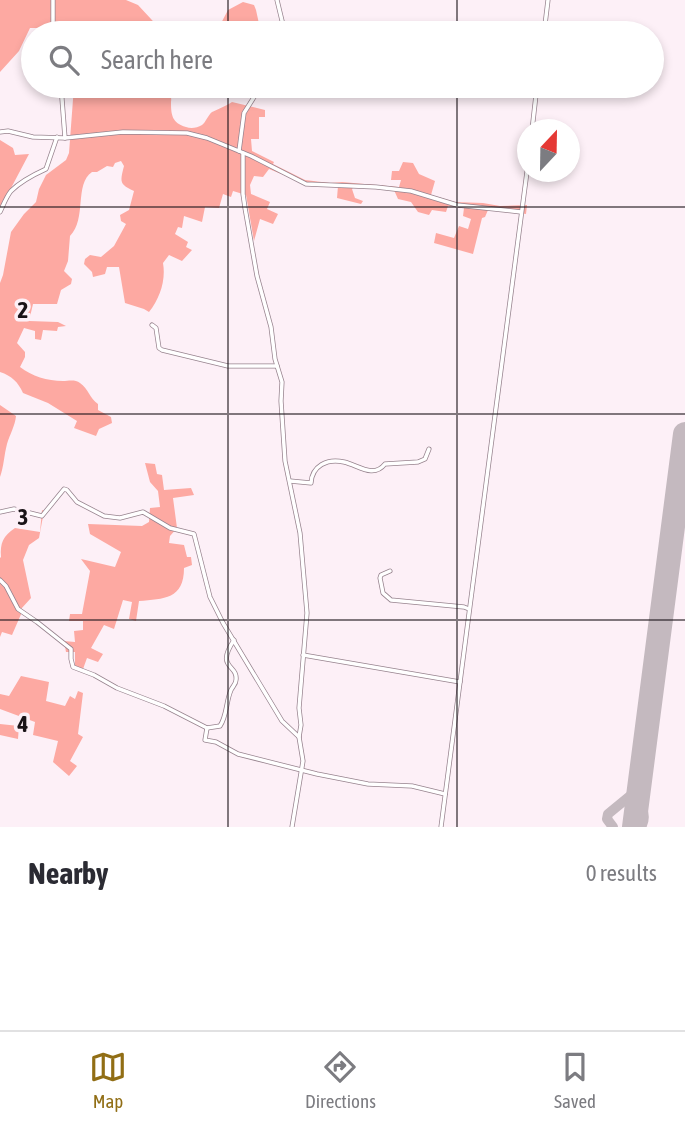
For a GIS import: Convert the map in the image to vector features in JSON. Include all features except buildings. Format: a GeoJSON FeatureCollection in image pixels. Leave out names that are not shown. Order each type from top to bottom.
{"type":"FeatureCollection","features":[{"type":"Feature","properties":{"kind":"street"},"geometry":{"type":"LineString","coordinates":[[53,0],[53,21]]}},
{"type":"Feature","properties":{"kind":"street"},"geometry":{"type":"LineString","coordinates":[[277,0],[282,21]]}},
{"type":"Feature","properties":{"kind":"street"},"geometry":{"type":"LineString","coordinates":[[545,21],[548,0]]}},
{"type":"Feature","properties":{"kind":"street"},"geometry":{"type":"LineString","coordinates":[[62,98],[65,138]]}},
{"type":"Feature","properties":{"kind":"street"},"geometry":{"type":"LineString","coordinates":[[253,98],[244,113],[241,152],[243,194],[257,276],[282,382],[283,447],[300,533],[307,613],[299,708],[299,737],[303,758],[292,827]]}},
{"type":"Feature","properties":{"kind":"street"},"geometry":{"type":"LineString","coordinates":[[533,119],[536,98]]}},
{"type":"Feature","properties":{"kind":"street"},"geometry":{"type":"LineString","coordinates":[[0,132],[65,138],[122,132],[185,133],[207,138],[241,152],[306,184],[374,186],[411,191],[457,205],[522,212]]}},
{"type":"Feature","properties":{"kind":"street"},"geometry":{"type":"LineString","coordinates":[[0,212],[9,193],[33,174],[46,169],[57,137]]}},
{"type":"Feature","properties":{"kind":"street"},"geometry":{"type":"LineString","coordinates":[[441,827],[525,182]]}},
{"type":"Feature","properties":{"kind":"street"},"geometry":{"type":"LineString","coordinates":[[152,324],[156,328],[157,342],[162,350],[228,366],[277,366]]}},
{"type":"Feature","properties":{"kind":"street"},"geometry":{"type":"LineString","coordinates":[[289,481],[311,483],[315,470],[328,461],[342,461],[368,471],[382,468],[385,464],[418,463],[425,459],[429,449]]}},
{"type":"Feature","properties":{"kind":"street"},"geometry":{"type":"LineString","coordinates":[[0,512],[14,509],[42,516],[56,497],[67,489],[77,502],[104,516],[120,518],[143,512],[170,528],[194,534],[211,598],[282,721],[299,737]]}},
{"type":"Feature","properties":{"kind":"street"},"geometry":{"type":"LineString","coordinates":[[390,571],[380,578],[383,593],[391,600],[469,609]]}},
{"type":"Feature","properties":{"kind":"street"},"geometry":{"type":"LineString","coordinates":[[0,580],[18,609],[71,649],[73,667],[164,706],[207,728],[220,726],[224,721],[223,715],[236,682],[236,674],[228,666],[226,654],[234,640]]}},
{"type":"Feature","properties":{"kind":"street"},"geometry":{"type":"LineString","coordinates":[[303,655],[460,682]]}},
{"type":"Feature","properties":{"kind":"street"},"geometry":{"type":"LineString","coordinates":[[207,728],[205,740],[237,754],[368,784],[412,786],[445,794]]}},
{"type":"Feature","properties":{"kind":"shaded area"},"geometry":{"type":"Polygon","coordinates":[[[0,0],[126,0],[138,5],[153,21],[21,21],[21,47],[0,72],[0,0]]]}},
{"type":"Feature","properties":{"kind":"shaded area"},"geometry":{"type":"Polygon","coordinates":[[[243,2],[254,5],[258,21],[222,21],[228,10],[243,2]]]}},
{"type":"Feature","properties":{"kind":"shaded area"},"geometry":{"type":"Polygon","coordinates":[[[73,98],[170,98],[173,118],[190,128],[202,125],[212,112],[232,102],[265,110],[265,117],[259,117],[259,139],[251,139],[252,151],[305,180],[399,187],[401,180],[391,180],[392,171],[399,171],[403,162],[413,163],[419,174],[435,181],[431,195],[455,202],[500,206],[527,205],[526,214],[488,210],[482,218],[473,254],[434,243],[436,233],[454,238],[459,226],[468,229],[471,219],[463,216],[464,208],[448,206],[446,212],[432,210],[429,215],[418,212],[411,202],[398,199],[394,190],[354,187],[352,189],[355,198],[363,201],[361,204],[337,198],[338,186],[306,184],[269,169],[263,177],[254,176],[250,185],[251,194],[270,202],[267,209],[278,214],[273,224],[260,219],[254,241],[246,195],[233,191],[231,197],[223,194],[219,208],[205,207],[202,222],[184,216],[182,228],[178,227],[175,234],[188,242],[186,247],[192,250],[182,261],[169,255],[163,263],[161,289],[149,312],[125,303],[119,267],[107,267],[105,274],[93,277],[84,264],[90,255],[101,257],[114,246],[126,224],[121,221],[120,215],[129,210],[134,191],[122,182],[124,166],[121,161],[113,167],[107,166],[92,172],[83,185],[78,221],[70,236],[68,261],[64,271],[72,279],[71,284],[61,290],[57,304],[33,304],[29,321],[58,322],[66,326],[58,327],[57,331],[43,330],[41,340],[35,339],[35,331],[24,328],[17,343],[25,352],[20,367],[46,379],[78,382],[98,404],[98,410],[111,417],[112,423],[99,429],[96,436],[74,428],[77,421],[48,403],[23,393],[14,380],[0,372],[0,283],[11,232],[36,202],[46,175],[66,160],[69,153],[73,98]]]}},
{"type":"Feature","properties":{"kind":"shaded area"},"geometry":{"type":"Polygon","coordinates":[[[0,140],[13,148],[15,155],[29,154],[0,209],[0,140]]]}},
{"type":"Feature","properties":{"kind":"shaded area"},"geometry":{"type":"Polygon","coordinates":[[[0,405],[16,416],[0,477],[0,405]]]}},
{"type":"Feature","properties":{"kind":"shaded area"},"geometry":{"type":"Polygon","coordinates":[[[145,463],[155,464],[157,474],[162,475],[164,490],[191,488],[194,495],[173,498],[177,528],[170,536],[169,543],[184,545],[192,565],[184,568],[183,578],[176,592],[164,598],[139,601],[136,621],[129,619],[132,602],[123,600],[114,629],[104,625],[91,648],[103,654],[98,662],[87,658],[83,669],[75,666],[75,652],[66,652],[64,641],[75,642],[74,631],[83,630],[83,621],[69,621],[70,614],[82,614],[90,571],[81,559],[115,567],[121,552],[90,534],[88,524],[142,526],[149,522],[150,508],[160,507],[158,491],[150,482],[145,463]]]}},
{"type":"Feature","properties":{"kind":"shaded area"},"geometry":{"type":"Polygon","coordinates":[[[42,510],[44,511],[39,538],[29,545],[23,560],[31,598],[21,609],[12,635],[2,632],[0,637],[2,544],[15,528],[40,532],[42,510]]]}},
{"type":"Feature","properties":{"kind":"shaded area"},"geometry":{"type":"Polygon","coordinates":[[[21,676],[49,682],[46,701],[65,706],[70,696],[75,699],[78,691],[83,693],[78,734],[83,737],[70,761],[77,766],[69,776],[53,762],[58,741],[33,735],[35,722],[0,709],[0,694],[9,696],[21,676]]]}},
{"type":"Feature","properties":{"kind":"shaded area"},"geometry":{"type":"Polygon","coordinates":[[[0,724],[19,726],[18,739],[0,735],[0,724]]]}},
{"type":"Feature","properties":{"kind":"taxiway"},"geometry":{"type":"LineString","coordinates":[[677,497],[685,506]]}},
{"type":"Feature","properties":{"kind":"taxiway"},"geometry":{"type":"LineString","coordinates":[[674,520],[685,513]]}},
{"type":"Feature","properties":{"kind":"taxiway"},"geometry":{"type":"LineString","coordinates":[[613,827],[607,819],[608,814],[640,786]]}},
{"type":"Feature","properties":{"kind":"taxiway"},"geometry":{"type":"LineString","coordinates":[[638,802],[644,814],[641,827]]}},
{"type":"Feature","properties":{"kind":"runway"},"geometry":{"type":"LineString","coordinates":[[634,827],[685,434]]}}]}
